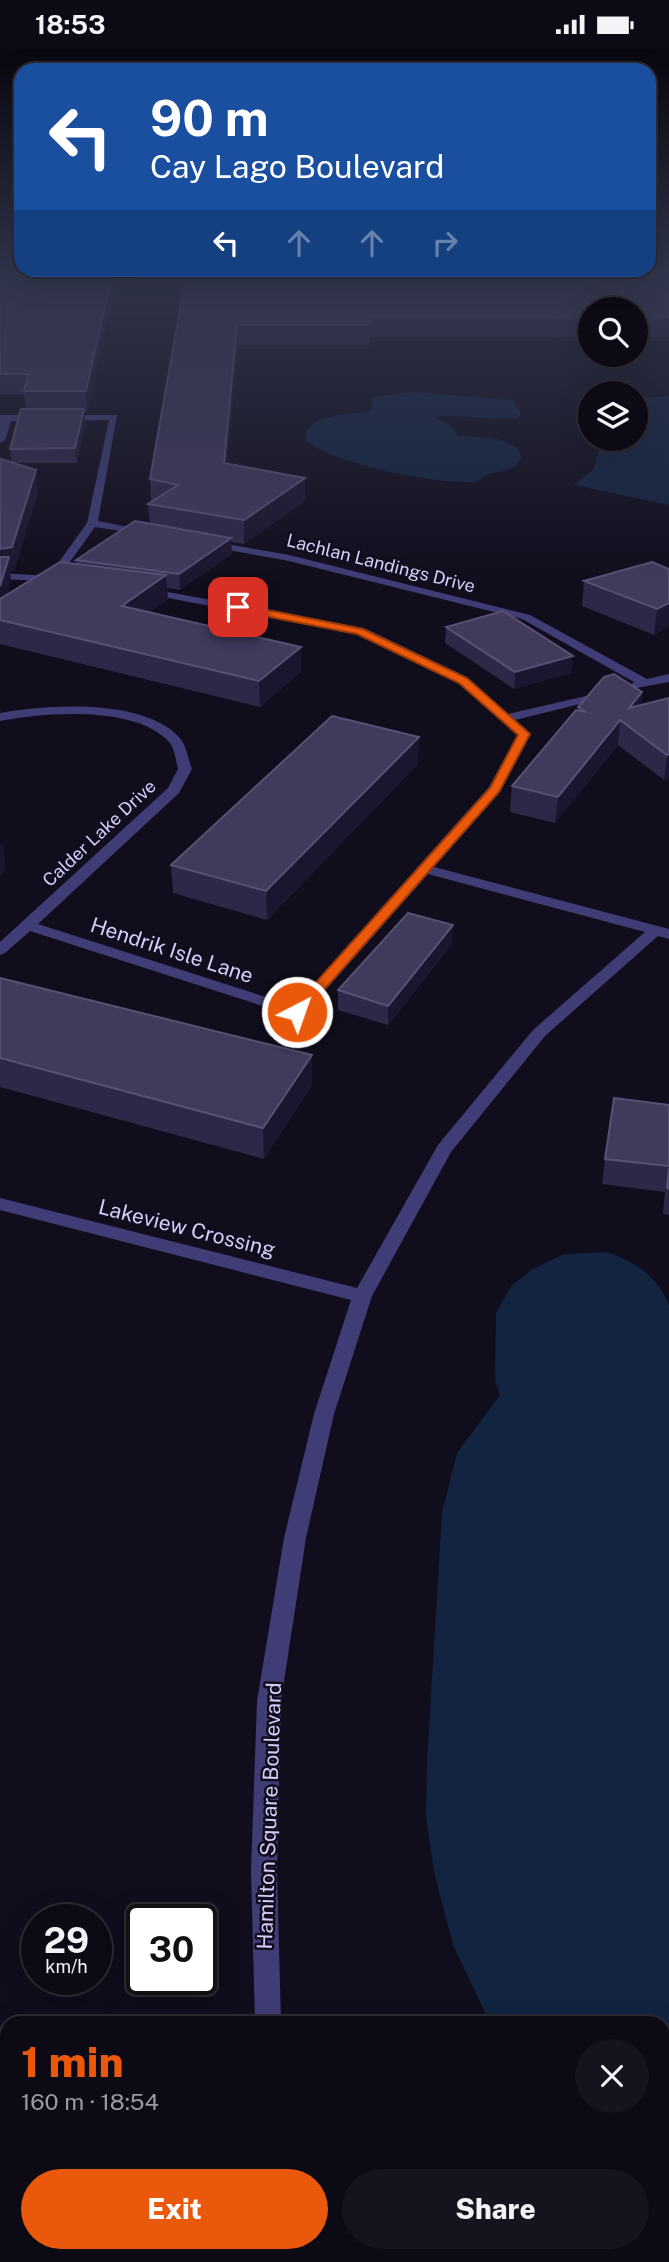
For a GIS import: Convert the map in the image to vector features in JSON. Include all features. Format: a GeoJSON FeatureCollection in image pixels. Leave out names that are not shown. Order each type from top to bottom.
{"type":"FeatureCollection","features":[{"type":"Feature","properties":{"kind":"street"},"geometry":{"type":"LineString","coordinates":[[0,440],[4,418],[114,417],[92,523],[52,579]]}},
{"type":"Feature","properties":{"kind":"street"},"geometry":{"type":"LineString","coordinates":[[92,523],[158,535]]}},
{"type":"Feature","properties":{"kind":"street","name":"Lachlan Landings Drive"},"geometry":{"type":"LineString","coordinates":[[197,542],[289,558],[526,617],[646,684]]}},
{"type":"Feature","properties":{"kind":"street"},"geometry":{"type":"LineString","coordinates":[[0,576],[77,582]]}},
{"type":"Feature","properties":{"kind":"street"},"geometry":{"type":"LineString","coordinates":[[127,588],[360,631],[463,680],[506,718],[669,678]]}},
{"type":"Feature","properties":{"kind":"street","name":"Calder Lake Drive"},"geometry":{"type":"LineString","coordinates":[[0,717],[18,713],[106,713],[150,725],[175,740],[185,769],[174,790],[0,950]]}},
{"type":"Feature","properties":{"kind":"street","name":"Hendrik Isle Lane"},"geometry":{"type":"LineString","coordinates":[[27,925],[297,1012],[495,789],[524,734],[506,718]]}},
{"type":"Feature","properties":{"kind":"street"},"geometry":{"type":"LineString","coordinates":[[423,868],[665,935]]}},
{"type":"Feature","properties":{"kind":"street","name":"Hamilton Square Boulevard"},"geometry":{"type":"LineString","coordinates":[[268,2016],[264,1871],[269,1701],[301,1513],[324,1414],[362,1296],[444,1149],[539,1033],[665,935]]}},
{"type":"Feature","properties":{"kind":"street","name":"Lakeview Crossing"},"geometry":{"type":"LineString","coordinates":[[0,1204],[362,1296]]}},
{"type":"Feature","properties":{"kind":"water"},"geometry":{"type":"Polygon","coordinates":[[[414,392],[513,400],[521,413],[518,418],[434,418],[448,423],[458,435],[505,441],[519,450],[521,459],[510,469],[475,481],[454,482],[409,476],[358,464],[317,448],[305,439],[306,431],[319,421],[369,411],[372,409],[372,397],[414,392]]]}},
{"type":"Feature","properties":{"kind":"water"},"geometry":{"type":"Polygon","coordinates":[[[669,396],[669,505],[574,485],[594,469],[599,451],[648,451],[648,397],[669,396]]]}},
{"type":"Feature","properties":{"kind":"water"},"geometry":{"type":"Polygon","coordinates":[[[607,1252],[627,1260],[652,1278],[669,1305],[669,2016],[487,2016],[453,1945],[434,1872],[426,1817],[442,1513],[457,1453],[500,1395],[495,1380],[496,1313],[512,1285],[533,1269],[564,1254],[607,1252]]]}},
{"type":"Feature","properties":{"kind":"building"},"geometry":{"type":"Polygon","coordinates":[[[28,378],[89,378],[86,391],[24,391],[28,378]]]}},
{"type":"Feature","properties":{"kind":"building"},"geometry":{"type":"Polygon","coordinates":[[[168,378],[232,378],[224,463],[305,478],[244,520],[148,504],[178,485],[150,479],[168,378]]]}},
{"type":"Feature","properties":{"kind":"building"},"geometry":{"type":"Polygon","coordinates":[[[21,409],[84,409],[75,448],[10,449],[21,409]]]}},
{"type":"Feature","properties":{"kind":"building"},"geometry":{"type":"Polygon","coordinates":[[[1,459],[36,470],[12,547],[0,549],[0,462],[1,459]]]}},
{"type":"Feature","properties":{"kind":"building"},"geometry":{"type":"Polygon","coordinates":[[[135,521],[231,538],[179,574],[76,560],[135,521]]]}},
{"type":"Feature","properties":{"kind":"building"},"geometry":{"type":"Polygon","coordinates":[[[0,557],[9,557],[0,586],[0,557]]]}},
{"type":"Feature","properties":{"kind":"building"},"geometry":{"type":"Polygon","coordinates":[[[60,562],[166,575],[122,606],[301,647],[259,681],[0,620],[0,599],[60,562]]]}},
{"type":"Feature","properties":{"kind":"building"},"geometry":{"type":"Polygon","coordinates":[[[652,562],[669,569],[669,603],[657,609],[584,581],[652,562]]]}},
{"type":"Feature","properties":{"kind":"building"},"geometry":{"type":"Polygon","coordinates":[[[503,611],[573,656],[515,672],[446,627],[503,611]]]}},
{"type":"Feature","properties":{"kind":"building"},"geometry":{"type":"Polygon","coordinates":[[[614,674],[642,692],[629,708],[669,698],[669,754],[620,720],[558,797],[512,786],[576,710],[586,712],[578,707],[604,677],[614,674]]]}},
{"type":"Feature","properties":{"kind":"building"},"geometry":{"type":"Polygon","coordinates":[[[332,716],[419,737],[266,891],[171,865],[332,716]]]}},
{"type":"Feature","properties":{"kind":"building"},"geometry":{"type":"Polygon","coordinates":[[[408,913],[453,925],[388,1006],[338,990],[408,913]]]}},
{"type":"Feature","properties":{"kind":"building"},"geometry":{"type":"Polygon","coordinates":[[[0,978],[312,1055],[263,1128],[0,1058],[0,978]]]}},
{"type":"Feature","properties":{"kind":"building"},"geometry":{"type":"Polygon","coordinates":[[[614,1098],[669,1105],[669,1166],[605,1159],[614,1098]]]}},
{"type":"Feature","properties":{"kind":"route"},"geometry":{"type":"LineString","coordinates":[[238,607],[360,631],[463,680],[524,734],[495,789],[297,1012]]}}]}
